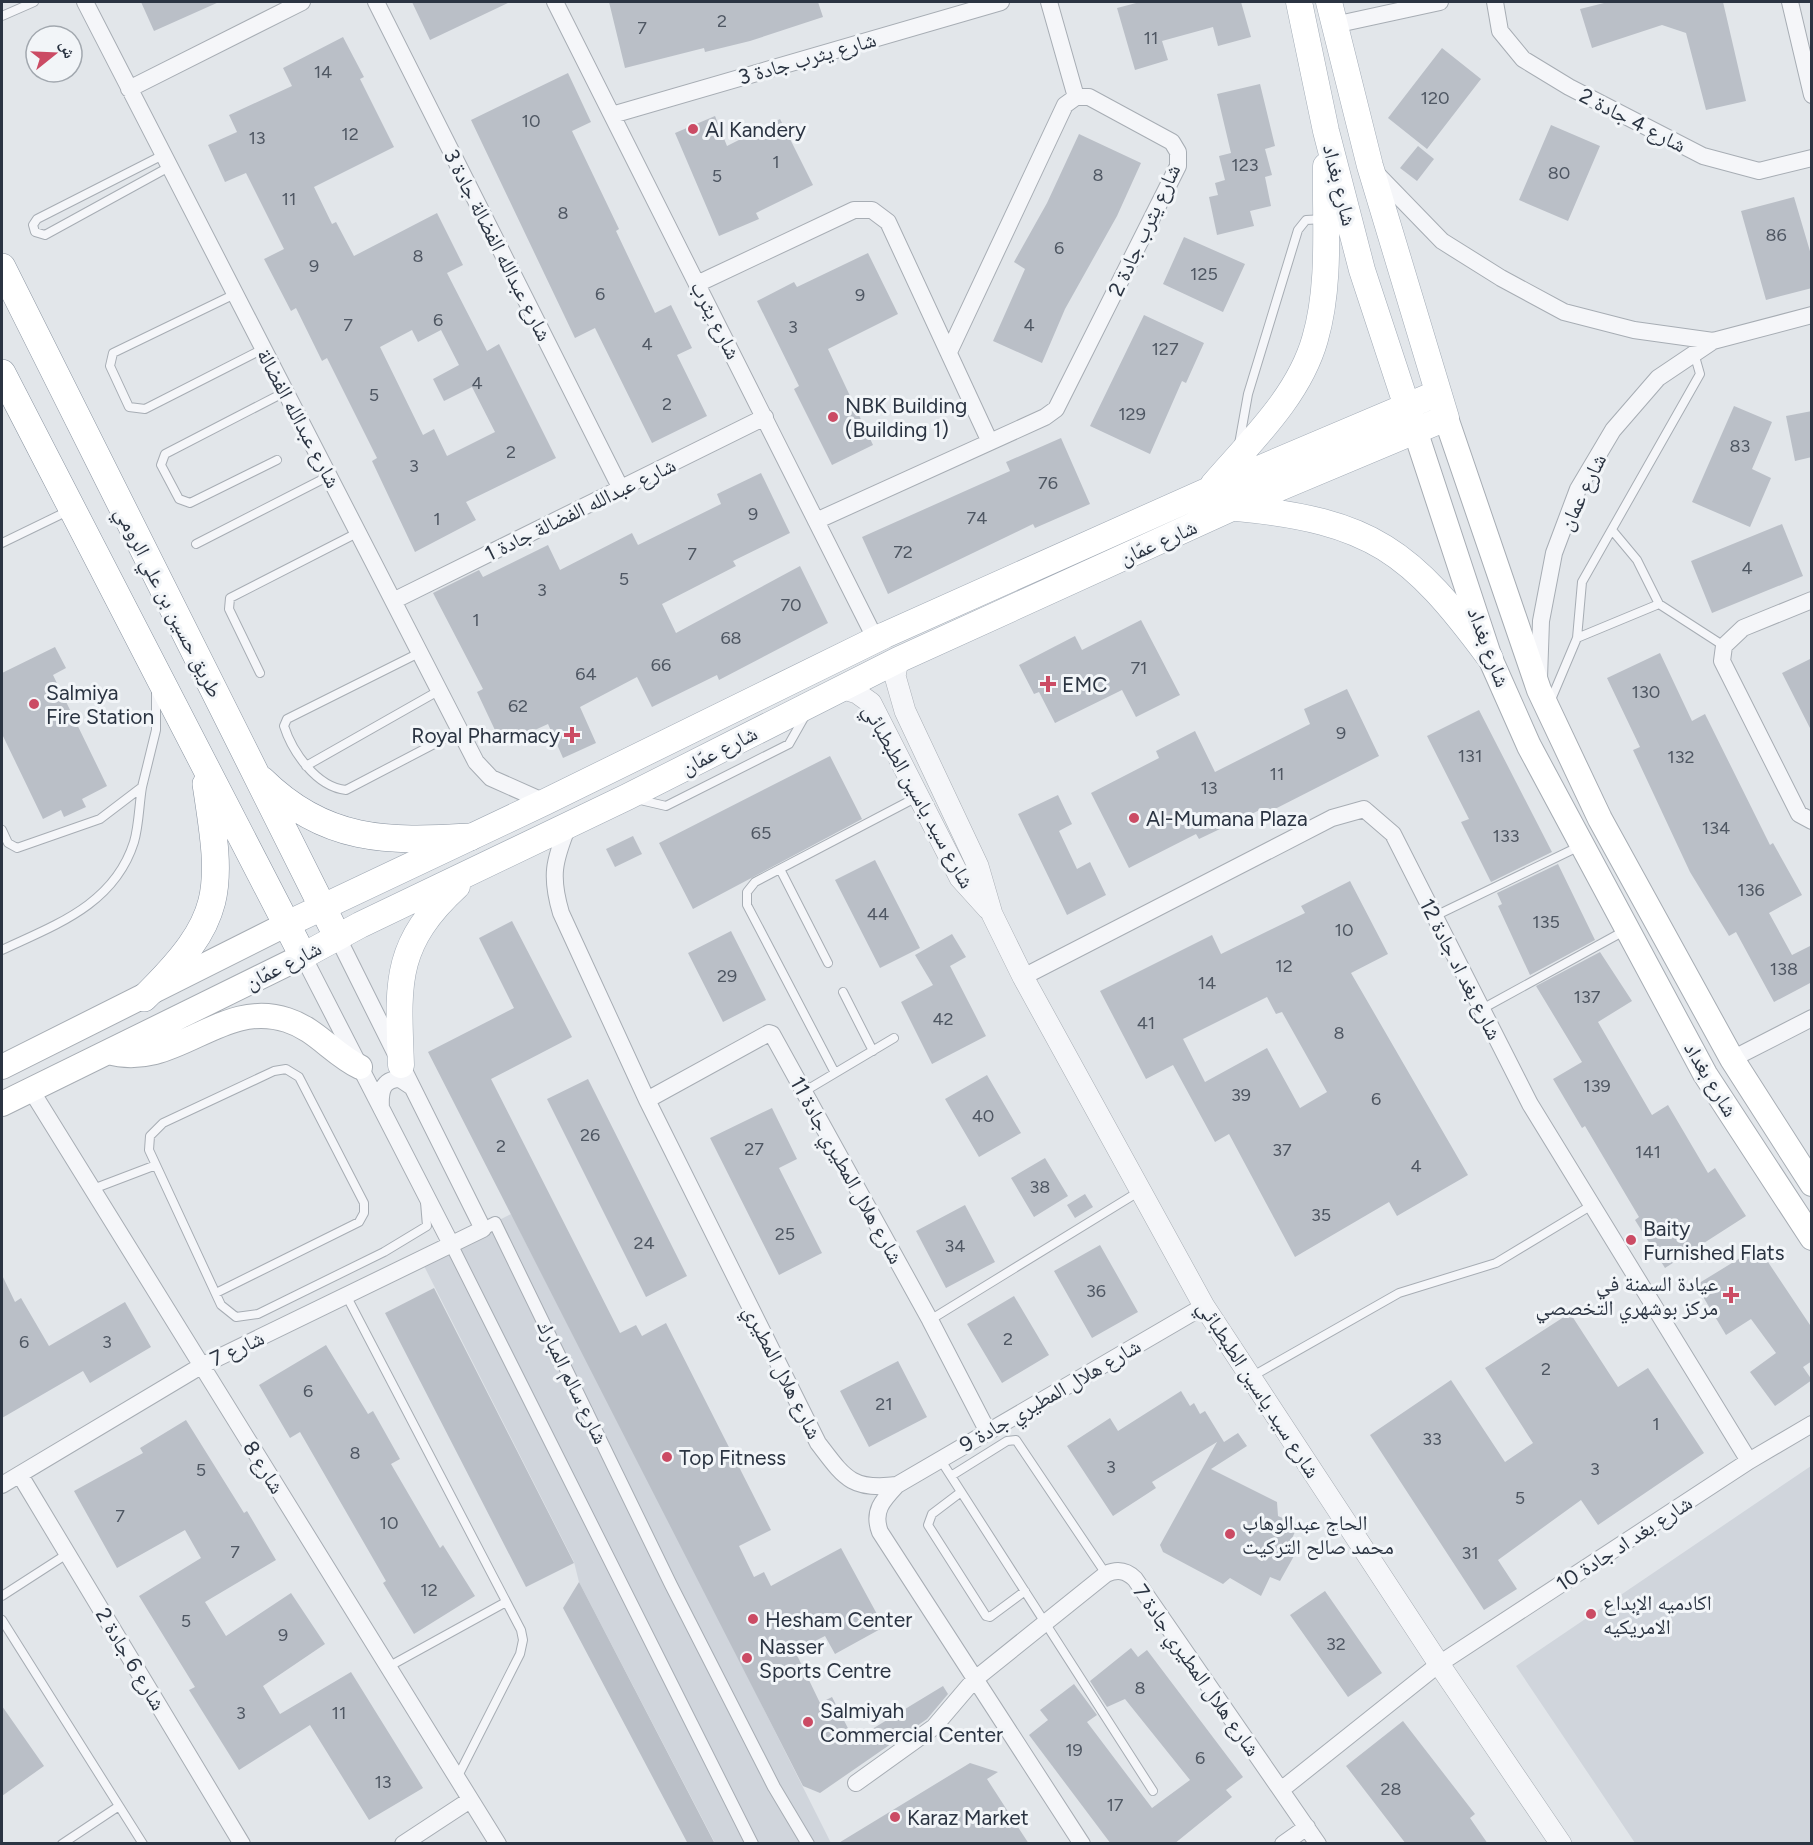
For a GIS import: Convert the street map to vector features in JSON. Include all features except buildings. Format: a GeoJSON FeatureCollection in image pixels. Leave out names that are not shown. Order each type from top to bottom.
{"type":"FeatureCollection","features":[{"type":"Feature","properties":{"kind":"highway","name":"طريق حسين بن علي الرومي"},"geometry":{"type":"LineString","coordinates":[[2,267],[7,284],[337,936]]}},
{"type":"Feature","properties":{"kind":"highway","name":"طريق حسين بن علي الرومي"},"geometry":{"type":"LineString","coordinates":[[2,373],[303,956]]}},
{"type":"Feature","properties":{"kind":"highway"},"geometry":{"type":"LineString","coordinates":[[122,605],[160,584]]}},
{"type":"Feature","properties":{"kind":"highway"},"geometry":{"type":"LineString","coordinates":[[144,998],[186,954],[202,930],[212,903],[217,874],[217,852],[203,762]]}},
{"type":"Feature","properties":{"kind":"highway"},"geometry":{"type":"LineString","coordinates":[[254,771],[275,792],[295,806],[349,832],[396,841],[470,837]]}},
{"type":"Feature","properties":{"kind":"main road","name":"شارع بغداد"},"geometry":{"type":"LineString","coordinates":[[1299,2],[1326,131],[1362,270],[1490,658],[1530,746],[1706,1074],[1812,1238]]}},
{"type":"Feature","properties":{"kind":"main road","name":"شارع بغداد"},"geometry":{"type":"LineString","coordinates":[[1331,13],[1370,166],[1438,393],[1544,699],[1600,819],[1732,1059],[1812,1184]]}},
{"type":"Feature","properties":{"kind":"main road"},"geometry":{"type":"LineString","coordinates":[[1209,490],[1287,395],[1303,368],[1315,340],[1323,298],[1326,131]]}},
{"type":"Feature","properties":{"kind":"main road","name":"شارع عمّان"},"geometry":{"type":"LineString","coordinates":[[2,1067],[144,998],[287,924],[545,802],[876,640],[1209,490],[1438,393]]}},
{"type":"Feature","properties":{"kind":"main road","name":"شارع عمّان"},"geometry":{"type":"LineString","coordinates":[[2,1104],[303,956],[337,936],[627,797],[898,660],[1234,507],[1446,417]]}},
{"type":"Feature","properties":{"kind":"main road"},"geometry":{"type":"LineString","coordinates":[[1234,507],[1317,518],[1365,536],[1386,547],[1422,575],[1440,594],[1490,658]]}},
{"type":"Feature","properties":{"kind":"main road"},"geometry":{"type":"LineString","coordinates":[[406,1076],[399,995],[406,957],[426,917],[472,871]]}},
{"type":"Feature","properties":{"kind":"main road"},"geometry":{"type":"LineString","coordinates":[[108,1052],[147,1056],[171,1048],[234,1019],[269,1016],[303,1026],[339,1055],[360,1067]]}},
{"type":"Feature","properties":{"kind":"street","name":"شارع عبدالله الفضالة"},"geometry":{"type":"LineString","coordinates":[[84,2],[395,600],[476,762],[490,778],[545,802]]}},
{"type":"Feature","properties":{"kind":"street"},"geometry":{"type":"LineString","coordinates":[[129,89],[302,2]]}},
{"type":"Feature","properties":{"kind":"street","name":"شارع عبدالله الفضالة جادة 3"},"geometry":{"type":"LineString","coordinates":[[376,2],[621,489]]}},
{"type":"Feature","properties":{"kind":"street","name":"شارع يثرب"},"geometry":{"type":"LineString","coordinates":[[555,2],[876,640]]}},
{"type":"Feature","properties":{"kind":"street","name":"شارع يثرب جادة 3"},"geometry":{"type":"LineString","coordinates":[[612,115],[1001,2]]}},
{"type":"Feature","properties":{"kind":"street"},"geometry":{"type":"LineString","coordinates":[[949,352],[1065,105],[1076,97],[1049,2]]}},
{"type":"Feature","properties":{"kind":"street"},"geometry":{"type":"LineString","coordinates":[[1331,13],[1440,2]]}},
{"type":"Feature","properties":{"kind":"street","name":"شارع 4 جادة 2"},"geometry":{"type":"LineString","coordinates":[[1496,2],[1500,31],[1523,59],[1569,87],[1704,156],[1759,171],[1812,158]]}},
{"type":"Feature","properties":{"kind":"street"},"geometry":{"type":"LineString","coordinates":[[1790,2],[1812,95]]}},
{"type":"Feature","properties":{"kind":"street","name":"شارع يثرب جادة 2"},"geometry":{"type":"LineString","coordinates":[[816,521],[989,440],[1045,417],[1056,409],[1178,166],[1178,152],[1172,142],[1089,97],[1076,97]]}},
{"type":"Feature","properties":{"kind":"street","name":"شارع عمان"},"geometry":{"type":"LineString","coordinates":[[1370,166],[1442,241],[1501,278],[1564,312],[1634,330],[1713,341]]}},
{"type":"Feature","properties":{"kind":"street"},"geometry":{"type":"LineString","coordinates":[[697,284],[854,210],[872,210],[888,222],[989,440]]}},
{"type":"Feature","properties":{"kind":"street","name":"شارع عمان"},"geometry":{"type":"LineString","coordinates":[[1544,699],[1541,621],[1554,554],[1578,489],[1613,430],[1658,378],[1713,341],[1812,315]]}},
{"type":"Feature","properties":{"kind":"street","name":"شارع عبدالله الفضالة جادة 1"},"geometry":{"type":"LineString","coordinates":[[395,600],[765,417]]}},
{"type":"Feature","properties":{"kind":"street"},"geometry":{"type":"LineString","coordinates":[[1812,600],[1743,628],[1724,646],[1722,661],[1799,814],[1812,822]]}},
{"type":"Feature","properties":{"kind":"street","name":"شارع سيد ياسين الطبطبائي"},"geometry":{"type":"LineString","coordinates":[[898,660],[895,676],[905,711],[978,866],[992,914],[1023,977],[1204,1306],[1439,1664],[1561,1844]]}},
{"type":"Feature","properties":{"kind":"street","name":"شارع سيد ياسين الطبطبائي"},"geometry":{"type":"LineString","coordinates":[[841,688],[858,693],[871,703],[960,878],[992,914]]}},
{"type":"Feature","properties":{"kind":"street","name":"شارع بغد اد جادة 12"},"geometry":{"type":"LineString","coordinates":[[1023,977],[1332,818],[1364,809],[1393,834],[1530,1104],[1749,1461]]}},
{"type":"Feature","properties":{"kind":"street","name":"شارع هلال المطيري"},"geometry":{"type":"LineString","coordinates":[[568,825],[556,857],[554,889],[561,914],[647,1100],[818,1443],[841,1473],[855,1483],[873,1488],[897,1485]]}},
{"type":"Feature","properties":{"kind":"street"},"geometry":{"type":"LineString","coordinates":[[337,936],[483,1229]]}},
{"type":"Feature","properties":{"kind":"street"},"geometry":{"type":"LineString","coordinates":[[303,956],[451,1244],[752,1844]]}},
{"type":"Feature","properties":{"kind":"street"},"geometry":{"type":"LineString","coordinates":[[1732,1059],[1812,1018]]}},
{"type":"Feature","properties":{"kind":"street","name":"شارع هلال المطيري جادة 11"},"geometry":{"type":"LineString","coordinates":[[647,1100],[769,1033],[805,1091],[930,1320],[988,1432]]}},
{"type":"Feature","properties":{"kind":"street"},"geometry":{"type":"LineString","coordinates":[[381,1108],[381,1090],[387,1083],[406,1076]]}},
{"type":"Feature","properties":{"kind":"street","name":"شارع 8"},"geometry":{"type":"LineString","coordinates":[[31,1090],[498,1844]]}},
{"type":"Feature","properties":{"kind":"street","name":"شارع سالم المبارك"},"geometry":{"type":"LineString","coordinates":[[483,1229],[495,1223],[671,1585],[774,1787],[807,1844]]}},
{"type":"Feature","properties":{"kind":"street","name":"شارع 7"},"geometry":{"type":"LineString","coordinates":[[2,1485],[201,1365],[347,1297],[483,1229]]}},
{"type":"Feature","properties":{"kind":"street","name":"شارع هلال المطيري جادة 9"},"geometry":{"type":"LineString","coordinates":[[897,1485],[1204,1306]]}},
{"type":"Feature","properties":{"kind":"street","name":"شارع بغد اد جادة 10"},"geometry":{"type":"LineString","coordinates":[[1439,1664],[1749,1461],[1812,1424]]}},
{"type":"Feature","properties":{"kind":"street","name":"شارع 6 جادة 2"},"geometry":{"type":"LineString","coordinates":[[20,1475],[242,1844]]}},
{"type":"Feature","properties":{"kind":"street"},"geometry":{"type":"LineString","coordinates":[[897,1485],[881,1503],[876,1515],[880,1532],[1082,1844]]}},
{"type":"Feature","properties":{"kind":"street","name":"شارع هلال المطيري جادة 7"},"geometry":{"type":"LineString","coordinates":[[855,1783],[934,1727],[974,1680],[1044,1622],[1106,1574],[1121,1571],[1135,1580],[1318,1844]]}},
{"type":"Feature","properties":{"kind":"street"},"geometry":{"type":"LineString","coordinates":[[1281,1790],[1439,1664]]}},
{"type":"Feature","properties":{"kind":"street"},"geometry":{"type":"LineString","coordinates":[[403,1844],[470,1800]]}},
{"type":"Feature","properties":{"kind":"street"},"geometry":{"type":"LineString","coordinates":[[1283,1844],[1307,1827]]}},
{"type":"Feature","properties":{"kind":"lane"},"geometry":{"type":"LineString","coordinates":[[2,16],[34,2]]}},
{"type":"Feature","properties":{"kind":"lane"},"geometry":{"type":"LineString","coordinates":[[166,161],[45,235],[35,232],[33,225],[37,219],[166,161]]}},
{"type":"Feature","properties":{"kind":"lane"},"geometry":{"type":"LineString","coordinates":[[1236,458],[1248,394],[1298,230],[1306,220],[1325,219]]}},
{"type":"Feature","properties":{"kind":"lane"},"geometry":{"type":"LineString","coordinates":[[235,294],[112,353],[110,366],[129,407],[145,409],[263,349]]}},
{"type":"Feature","properties":{"kind":"lane"},"geometry":{"type":"LineString","coordinates":[[1544,699],[1577,638],[1582,582],[1700,374],[1694,353]]}},
{"type":"Feature","properties":{"kind":"lane"},"geometry":{"type":"LineString","coordinates":[[277,460],[190,502],[179,499],[161,465],[165,454],[285,392]]}},
{"type":"Feature","properties":{"kind":"lane"},"geometry":{"type":"LineString","coordinates":[[196,544],[330,476]]}},
{"type":"Feature","properties":{"kind":"lane"},"geometry":{"type":"LineString","coordinates":[[2,543],[72,508]]}},
{"type":"Feature","properties":{"kind":"lane"},"geometry":{"type":"LineString","coordinates":[[1612,530],[1637,560],[1659,604],[1724,646]]}},
{"type":"Feature","properties":{"kind":"lane"},"geometry":{"type":"LineString","coordinates":[[260,673],[229,609],[230,598],[359,532]]}},
{"type":"Feature","properties":{"kind":"lane"},"geometry":{"type":"LineString","coordinates":[[1577,638],[1659,604]]}},
{"type":"Feature","properties":{"kind":"lane"},"geometry":{"type":"LineString","coordinates":[[421,652],[287,719],[284,726],[290,745],[306,766],[323,779],[346,790],[459,730]]}},
{"type":"Feature","properties":{"kind":"lane"},"geometry":{"type":"LineString","coordinates":[[2,950],[82,911],[113,883],[134,842],[142,787],[156,730],[157,672]]}},
{"type":"Feature","properties":{"kind":"lane"},"geometry":{"type":"LineString","coordinates":[[306,766],[440,690]]}},
{"type":"Feature","properties":{"kind":"lane"},"geometry":{"type":"LineString","coordinates":[[2,830],[8,843],[17,848],[51,838],[100,819],[142,787]]}},
{"type":"Feature","properties":{"kind":"lane"},"geometry":{"type":"LineString","coordinates":[[835,1073],[747,905],[746,898],[750,886],[919,796]]}},
{"type":"Feature","properties":{"kind":"lane"},"geometry":{"type":"LineString","coordinates":[[1435,916],[1582,844]]}},
{"type":"Feature","properties":{"kind":"lane"},"geometry":{"type":"LineString","coordinates":[[780,869],[828,963]]}},
{"type":"Feature","properties":{"kind":"lane"},"geometry":{"type":"LineString","coordinates":[[1482,1009],[1628,929]]}},
{"type":"Feature","properties":{"kind":"lane"},"geometry":{"type":"LineString","coordinates":[[843,992],[873,1051]]}},
{"type":"Feature","properties":{"kind":"lane"},"geometry":{"type":"LineString","coordinates":[[805,1091],[894,1038]]}},
{"type":"Feature","properties":{"kind":"lane"},"geometry":{"type":"LineString","coordinates":[[216,1293],[359,1222],[364,1213],[364,1203],[299,1077],[286,1069],[274,1071],[163,1123],[150,1136],[149,1150],[221,1305],[236,1317],[258,1314],[418,1234],[427,1226],[424,1192]]}},
{"type":"Feature","properties":{"kind":"lane"},"geometry":{"type":"LineString","coordinates":[[93,1190],[156,1165]]}},
{"type":"Feature","properties":{"kind":"lane"},"geometry":{"type":"LineString","coordinates":[[930,1320],[1140,1191]]}},
{"type":"Feature","properties":{"kind":"lane"},"geometry":{"type":"LineString","coordinates":[[1250,1377],[1398,1293],[1496,1263],[1592,1205]]}},
{"type":"Feature","properties":{"kind":"lane"},"geometry":{"type":"LineString","coordinates":[[347,1297],[521,1630],[523,1640],[520,1654],[457,1778]]}},
{"type":"Feature","properties":{"kind":"lane"},"geometry":{"type":"LineString","coordinates":[[951,1476],[1007,1441],[1016,1440],[1106,1574]]}},
{"type":"Feature","properties":{"kind":"lane"},"geometry":{"type":"LineString","coordinates":[[940,1459],[1153,1791]]}},
{"type":"Feature","properties":{"kind":"lane"},"geometry":{"type":"LineString","coordinates":[[961,1492],[932,1514],[928,1525],[973,1597],[989,1617],[1025,1592]]}},
{"type":"Feature","properties":{"kind":"lane"},"geometry":{"type":"LineString","coordinates":[[2,1596],[68,1554]]}},
{"type":"Feature","properties":{"kind":"lane"},"geometry":{"type":"LineString","coordinates":[[388,1667],[506,1602]]}},
{"type":"Feature","properties":{"kind":"lane"},"geometry":{"type":"LineString","coordinates":[[2,1620],[143,1844]]}},
{"type":"Feature","properties":{"kind":"lane"},"geometry":{"type":"LineString","coordinates":[[62,1844],[119,1806]]}},
{"type":"Feature","properties":{"kind":"shaded area"},"geometry":{"type":"Polygon","coordinates":[[[511,1214],[831,1843],[715,1843],[579,1582],[574,1562],[421,1260],[511,1214]]]}},
{"type":"Feature","properties":{"kind":"shaded area"},"geometry":{"type":"Polygon","coordinates":[[[1811,1466],[1811,1843],[1635,1843],[1516,1666],[1811,1466]]]}},
{"type":"Feature","properties":{"kind":"place","name":"Al Kandery"},"geometry":{"type":"Point","coordinates":[693,129]}},
{"type":"Feature","properties":{"kind":"place","name":"NBK Building (Building 1)"},"geometry":{"type":"Point","coordinates":[833,417]}},
{"type":"Feature","properties":{"kind":"place","name":"EMC"},"geometry":{"type":"Point","coordinates":[1048,684]}},
{"type":"Feature","properties":{"kind":"place","name":"Salmiya Fire Station"},"geometry":{"type":"Point","coordinates":[34,704]}},
{"type":"Feature","properties":{"kind":"place","name":"Royal Pharmacy"},"geometry":{"type":"Point","coordinates":[572,735]}},
{"type":"Feature","properties":{"kind":"place","name":"Al-Mumana Plaza"},"geometry":{"type":"Point","coordinates":[1134,818]}},
{"type":"Feature","properties":{"kind":"place","name":"Baity Furnished Flats"},"geometry":{"type":"Point","coordinates":[1631,1240]}},
{"type":"Feature","properties":{"kind":"place","name":"عيادة السمنة في مركز بوشهري التخصصي"},"geometry":{"type":"Point","coordinates":[1731,1295]}},
{"type":"Feature","properties":{"kind":"place","name":"Top Fitness"},"geometry":{"type":"Point","coordinates":[667,1457]}},
{"type":"Feature","properties":{"kind":"place","name":"الحاج عبدالوهاب محمد صالح التركيت"},"geometry":{"type":"Point","coordinates":[1230,1534]}},
{"type":"Feature","properties":{"kind":"place","name":"اكادميه الإبداع الامريكيه"},"geometry":{"type":"Point","coordinates":[1591,1614]}},
{"type":"Feature","properties":{"kind":"place","name":"Hesham Center"},"geometry":{"type":"Point","coordinates":[753,1619]}},
{"type":"Feature","properties":{"kind":"place","name":"Nasser Sports Centre"},"geometry":{"type":"Point","coordinates":[747,1658]}},
{"type":"Feature","properties":{"kind":"place","name":"Salmiyah Commercial Center"},"geometry":{"type":"Point","coordinates":[808,1722]}},
{"type":"Feature","properties":{"kind":"place","name":"Karaz Market"},"geometry":{"type":"Point","coordinates":[895,1817]}}]}
